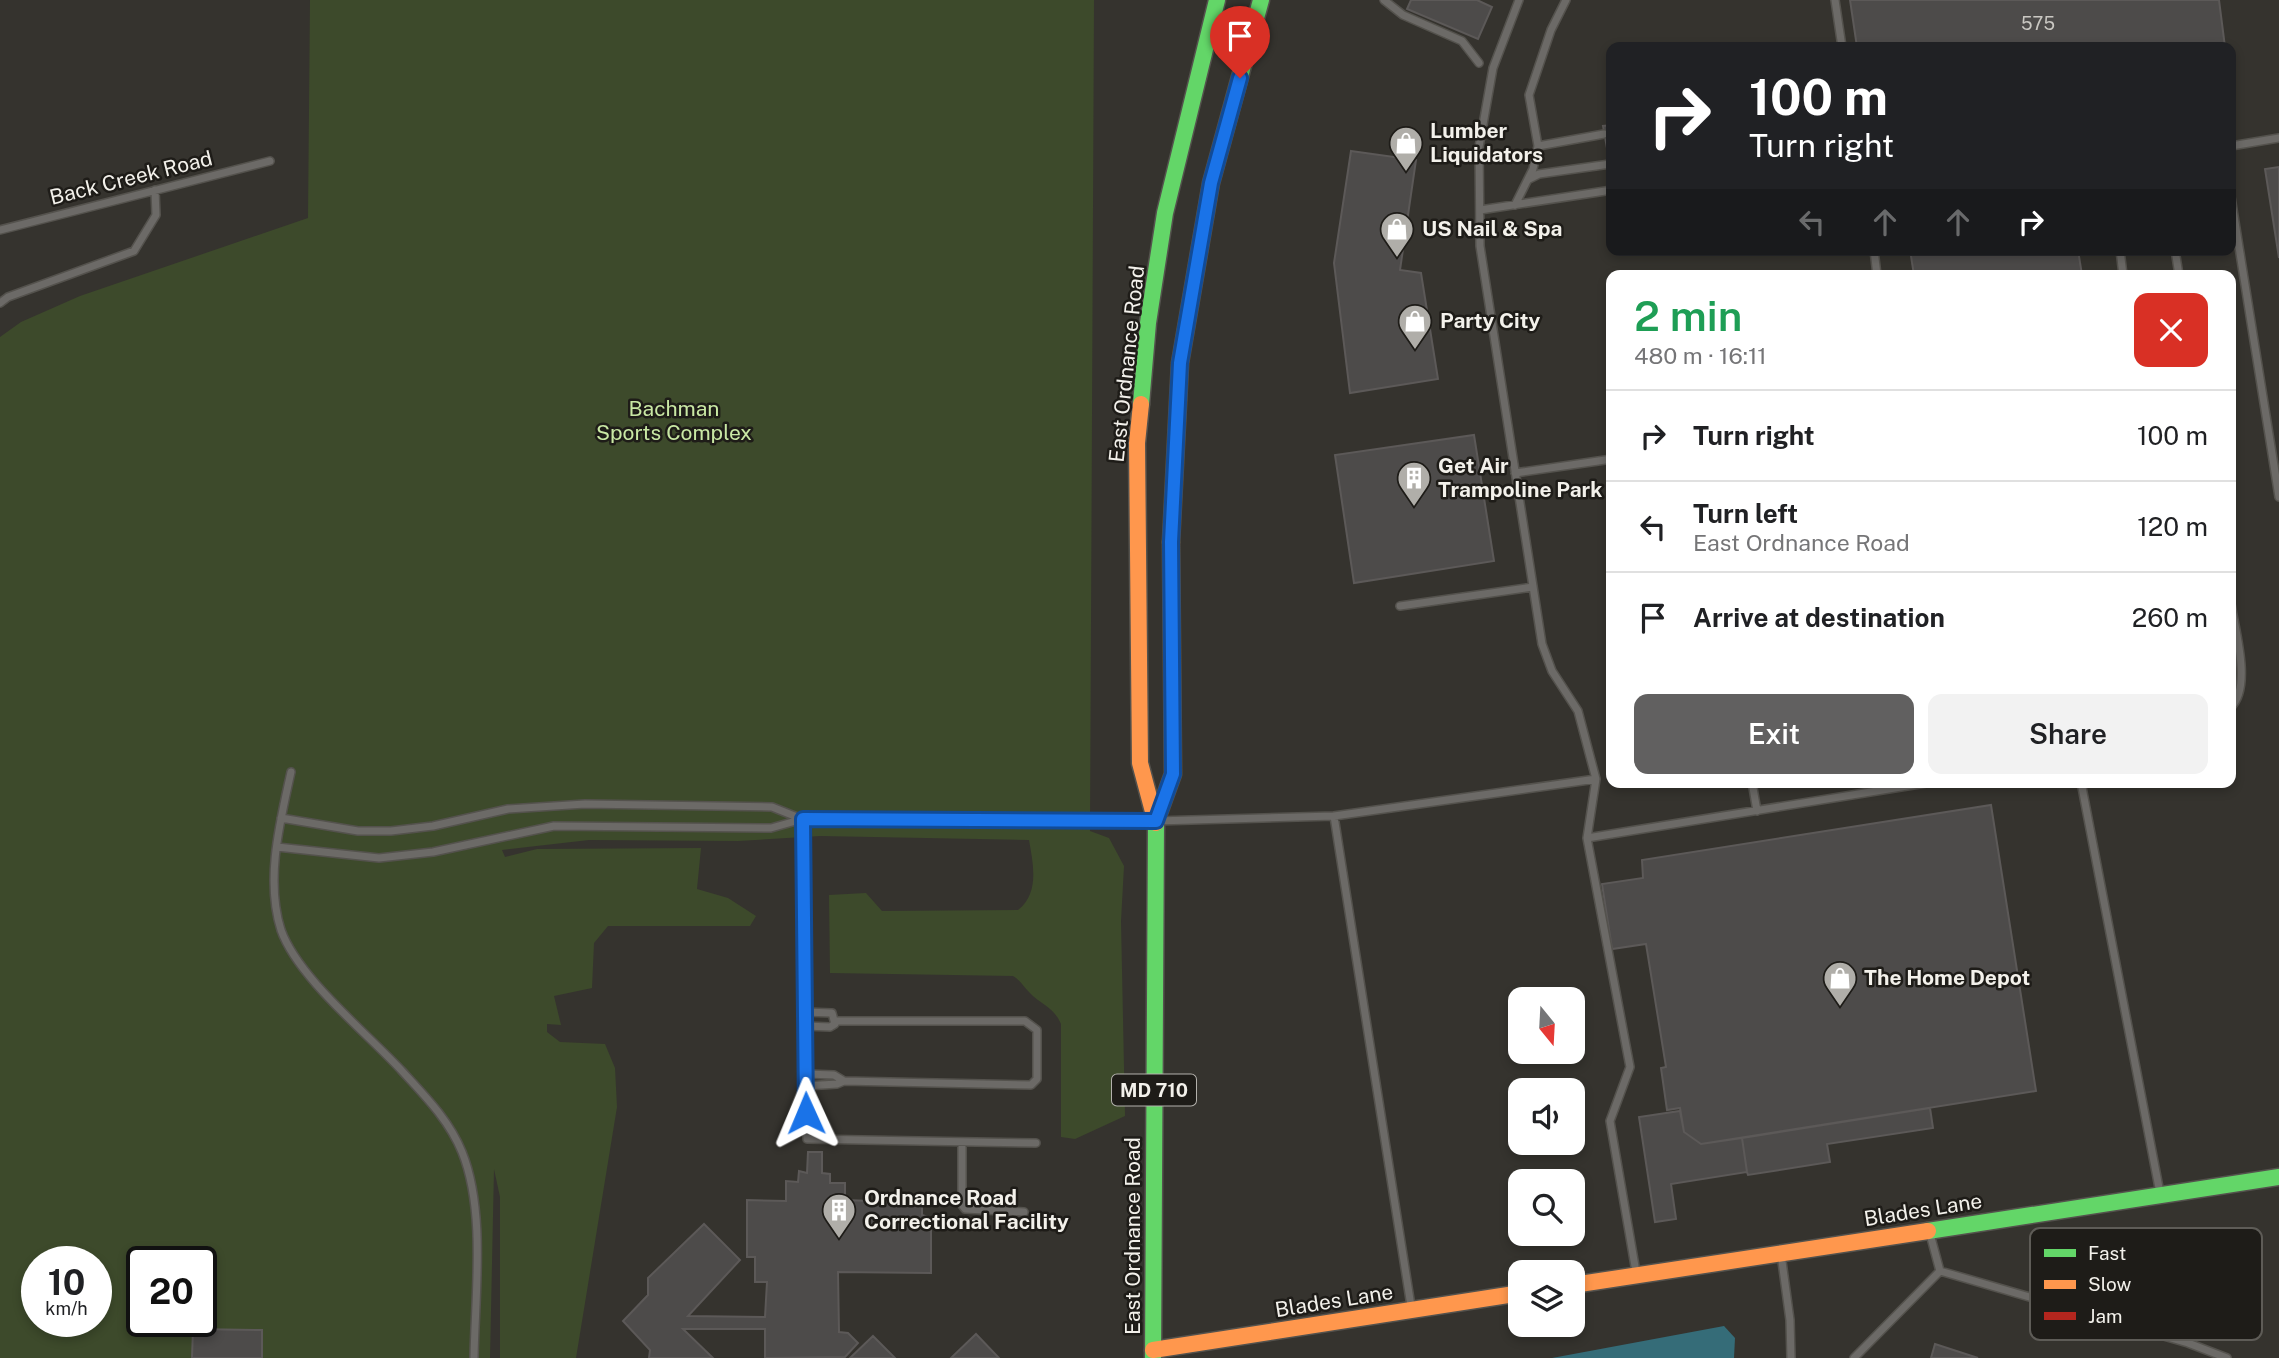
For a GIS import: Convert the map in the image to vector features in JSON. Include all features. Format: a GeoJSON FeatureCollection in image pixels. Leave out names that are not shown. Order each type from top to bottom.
{"type":"FeatureCollection","features":[{"type":"Feature","properties":{"kind":"main road","name":"East Ordnance Road"},"geometry":{"type":"LineString","coordinates":[[1153,1354],[1156,821],[1140,763],[1137,443],[1148,323],[1166,213],[1216,0]]}},
{"type":"Feature","properties":{"kind":"main road","name":"East Ordnance Road"},"geometry":{"type":"LineString","coordinates":[[1156,821],[1173,774],[1171,542],[1180,363],[1211,183],[1261,0]]}},
{"type":"Feature","properties":{"kind":"main road","name":"Blades Lane"},"geometry":{"type":"LineString","coordinates":[[1585,1283],[2160,1193],[2279,1178]]}},
{"type":"Feature","properties":{"kind":"main road","name":"Blades Lane"},"geometry":{"type":"LineString","coordinates":[[1153,1354],[1508,1295]]}},
{"type":"Feature","properties":{"kind":"lane"},"geometry":{"type":"LineString","coordinates":[[1384,0],[1403,15],[1462,40],[1479,63]]}},
{"type":"Feature","properties":{"kind":"lane"},"geometry":{"type":"LineString","coordinates":[[1518,0],[1491,81],[1479,147],[1480,247],[1542,644],[1552,671],[1578,711],[1596,779],[1587,838],[1630,1067],[1610,1121],[1636,1276]]}},
{"type":"Feature","properties":{"kind":"lane"},"geometry":{"type":"LineString","coordinates":[[1515,205],[1528,179],[1538,146],[1529,95],[1566,0]]}},
{"type":"Feature","properties":{"kind":"lane"},"geometry":{"type":"LineString","coordinates":[[1835,0],[1841,42]]}},
{"type":"Feature","properties":{"kind":"lane"},"geometry":{"type":"LineString","coordinates":[[1538,146],[1605,134]]}},
{"type":"Feature","properties":{"kind":"lane"},"geometry":{"type":"LineString","coordinates":[[2236,145],[2279,138]]}},
{"type":"Feature","properties":{"kind":"lane","name":"Back Creek Road"},"geometry":{"type":"LineString","coordinates":[[0,230],[270,161]]}},
{"type":"Feature","properties":{"kind":"lane"},"geometry":{"type":"LineString","coordinates":[[1528,179],[1539,174],[1606,165]]}},
{"type":"Feature","properties":{"kind":"lane"},"geometry":{"type":"LineString","coordinates":[[0,303],[8,297],[134,251],[156,215],[155,190]]}},
{"type":"Feature","properties":{"kind":"lane"},"geometry":{"type":"LineString","coordinates":[[1480,210],[1606,191]]}},
{"type":"Feature","properties":{"kind":"lane"},"geometry":{"type":"LineString","coordinates":[[2236,228],[2279,497]]}},
{"type":"Feature","properties":{"kind":"lane"},"geometry":{"type":"LineString","coordinates":[[1515,474],[1606,460]]}},
{"type":"Feature","properties":{"kind":"lane"},"geometry":{"type":"LineString","coordinates":[[1399,606],[1533,587]]}},
{"type":"Feature","properties":{"kind":"lane"},"geometry":{"type":"LineString","coordinates":[[2236,635],[2242,672],[2236,703]]}},
{"type":"Feature","properties":{"kind":"lane"},"geometry":{"type":"LineString","coordinates":[[291,772],[281,818],[275,875],[277,913],[281,929],[295,956],[328,996],[431,1102],[452,1131],[462,1152],[474,1203],[474,1358]]}},
{"type":"Feature","properties":{"kind":"lane"},"geometry":{"type":"LineString","coordinates":[[277,847],[379,858],[433,852],[554,826],[771,828],[803,819],[1156,821],[1334,816],[1596,779]]}},
{"type":"Feature","properties":{"kind":"lane"},"geometry":{"type":"LineString","coordinates":[[1753,788],[1756,811]]}},
{"type":"Feature","properties":{"kind":"lane"},"geometry":{"type":"LineString","coordinates":[[1587,838],[1896,788]]}},
{"type":"Feature","properties":{"kind":"lane"},"geometry":{"type":"LineString","coordinates":[[2082,788],[2160,1193]]}},
{"type":"Feature","properties":{"kind":"lane"},"geometry":{"type":"LineString","coordinates":[[281,818],[358,831],[391,831],[433,826],[508,809],[585,804],[772,807],[803,819]]}},
{"type":"Feature","properties":{"kind":"lane"},"geometry":{"type":"LineString","coordinates":[[1334,816],[1412,1310]]}},
{"type":"Feature","properties":{"kind":"lane"},"geometry":{"type":"LineString","coordinates":[[803,819],[807,1139],[1037,1143]]}},
{"type":"Feature","properties":{"kind":"lane"},"geometry":{"type":"LineString","coordinates":[[805,1012],[832,1013],[835,1021]]}},
{"type":"Feature","properties":{"kind":"lane"},"geometry":{"type":"LineString","coordinates":[[805,1026],[830,1027],[835,1021]]}},
{"type":"Feature","properties":{"kind":"lane"},"geometry":{"type":"LineString","coordinates":[[806,1086],[844,1081],[1031,1085],[1037,1079],[1037,1030],[1025,1021],[835,1021]]}},
{"type":"Feature","properties":{"kind":"lane"},"geometry":{"type":"LineString","coordinates":[[806,1074],[834,1075],[844,1081]]}},
{"type":"Feature","properties":{"kind":"lane"},"geometry":{"type":"LineString","coordinates":[[962,1142],[962,1205],[965,1209],[1024,1212]]}},
{"type":"Feature","properties":{"kind":"lane"},"geometry":{"type":"LineString","coordinates":[[1929,1230],[1940,1271]]}},
{"type":"Feature","properties":{"kind":"lane"},"geometry":{"type":"LineString","coordinates":[[1780,1254],[1790,1320],[1791,1358]]}},
{"type":"Feature","properties":{"kind":"lane"},"geometry":{"type":"LineString","coordinates":[[1854,1358],[1940,1271]]}},
{"type":"Feature","properties":{"kind":"lane"},"geometry":{"type":"LineString","coordinates":[[1940,1271],[2030,1297]]}},
{"type":"Feature","properties":{"kind":"lane"},"geometry":{"type":"LineString","coordinates":[[2178,1340],[2227,1358]]}},
{"type":"Feature","properties":{"kind":"green space","name":"Bachman Sports Complex"},"geometry":{"type":"Polygon","coordinates":[[[310,0],[1094,0],[1090,831],[1109,838],[1124,866],[1121,921],[1125,1116],[1075,1139],[1061,1137],[1061,1024],[1051,1010],[1013,976],[830,973],[829,895],[866,893],[882,911],[1018,910],[1030,895],[1032,886],[1033,868],[1029,840],[820,836],[738,841],[589,840],[502,850],[505,857],[537,849],[701,848],[697,889],[728,898],[756,916],[750,926],[608,926],[594,943],[592,988],[554,996],[561,1025],[547,1024],[547,1032],[560,1042],[605,1044],[615,1068],[617,1107],[576,1358],[500,1358],[500,1197],[494,1169],[490,1358],[0,1358],[0,337],[21,322],[80,296],[308,218],[310,0]]]}},
{"type":"Feature","properties":{"kind":"water"},"geometry":{"type":"Polygon","coordinates":[[[1724,1326],[1735,1338],[1734,1358],[1552,1358],[1724,1326]]]}},
{"type":"Feature","properties":{"kind":"building"},"geometry":{"type":"Polygon","coordinates":[[[1411,0],[1477,0],[1492,7],[1478,39],[1407,9],[1411,0]]]}},
{"type":"Feature","properties":{"kind":"building"},"geometry":{"type":"Polygon","coordinates":[[[1850,0],[2219,0],[2224,42],[1856,42],[1850,0]]]}},
{"type":"Feature","properties":{"kind":"building"},"geometry":{"type":"Polygon","coordinates":[[[1351,151],[1416,160],[1400,270],[1421,273],[1438,379],[1350,393],[1334,263],[1351,151]]]}},
{"type":"Feature","properties":{"kind":"building"},"geometry":{"type":"Polygon","coordinates":[[[2279,167],[2279,258],[2265,169],[2279,167]]]}},
{"type":"Feature","properties":{"kind":"building"},"geometry":{"type":"Polygon","coordinates":[[[1911,256],[2079,256],[2081,270],[1913,270],[1911,256]]]}},
{"type":"Feature","properties":{"kind":"building"},"geometry":{"type":"Polygon","coordinates":[[[1911,256],[2079,256],[2081,270],[1913,270],[1911,256]]]}},
{"type":"Feature","properties":{"kind":"building","name":"Get Air Trampoline Park"},"geometry":{"type":"Polygon","coordinates":[[[1474,435],[1494,561],[1354,583],[1335,455],[1474,435]]]}},
{"type":"Feature","properties":{"kind":"building","name":"The Home Depot"},"geometry":{"type":"Polygon","coordinates":[[[1991,805],[2036,1091],[1701,1144],[1684,1132],[1680,1108],[1667,1110],[1661,1068],[1666,1067],[1646,944],[1612,949],[1602,884],[1643,878],[1642,860],[1991,805]]]}},
{"type":"Feature","properties":{"kind":"building"},"geometry":{"type":"Polygon","coordinates":[[[1930,1108],[1933,1128],[1827,1144],[1830,1162],[1748,1175],[1742,1138],[1930,1108]]]}},
{"type":"Feature","properties":{"kind":"building"},"geometry":{"type":"Polygon","coordinates":[[[1680,1111],[1684,1132],[1701,1144],[1742,1138],[1747,1172],[1671,1184],[1676,1219],[1655,1222],[1639,1117],[1680,1111]]]}},
{"type":"Feature","properties":{"kind":"building","name":"Ordnance Road Correctional Facility"},"geometry":{"type":"Polygon","coordinates":[[[808,1152],[822,1152],[822,1173],[830,1174],[830,1183],[845,1183],[845,1200],[922,1203],[922,1215],[931,1218],[931,1273],[838,1272],[839,1332],[848,1333],[858,1343],[845,1357],[765,1358],[765,1329],[683,1329],[713,1358],[649,1358],[650,1350],[623,1321],[648,1295],[648,1278],[704,1224],[740,1260],[688,1316],[765,1317],[767,1282],[755,1282],[755,1257],[747,1257],[747,1200],[786,1201],[786,1181],[798,1182],[799,1171],[807,1173],[808,1152]]]}},
{"type":"Feature","properties":{"kind":"building"},"geometry":{"type":"Polygon","coordinates":[[[217,1329],[262,1330],[262,1358],[192,1358],[193,1337],[217,1337],[217,1329]]]}},
{"type":"Feature","properties":{"kind":"building"},"geometry":{"type":"Polygon","coordinates":[[[976,1334],[999,1358],[951,1358],[976,1334]]]}},
{"type":"Feature","properties":{"kind":"building"},"geometry":{"type":"Polygon","coordinates":[[[873,1336],[895,1358],[850,1358],[873,1336]]]}},
{"type":"Feature","properties":{"kind":"building"},"geometry":{"type":"Polygon","coordinates":[[[1935,1344],[1978,1358],[1931,1358],[1935,1344]]]}},
{"type":"Feature","properties":{"kind":"traffic: fast"},"geometry":{"type":"LineString","coordinates":[[1141,404],[1148,323],[1165,213],[1217,0]]}},
{"type":"Feature","properties":{"kind":"traffic: fast"},"geometry":{"type":"LineString","coordinates":[[1171,542],[1180,363],[1211,183],[1261,0]]}},
{"type":"Feature","properties":{"kind":"traffic: fast"},"geometry":{"type":"LineString","coordinates":[[1153,1358],[1156,823]]}},
{"type":"Feature","properties":{"kind":"traffic: fast"},"geometry":{"type":"LineString","coordinates":[[1928,1231],[2279,1177]]}},
{"type":"Feature","properties":{"kind":"traffic: slow"},"geometry":{"type":"LineString","coordinates":[[1141,404],[1137,443],[1140,763],[1156,823]]}},
{"type":"Feature","properties":{"kind":"traffic: slow"},"geometry":{"type":"LineString","coordinates":[[1585,1283],[1928,1231]]}},
{"type":"Feature","properties":{"kind":"traffic: slow"},"geometry":{"type":"LineString","coordinates":[[1153,1350],[1508,1295]]}},
{"type":"Feature","properties":{"kind":"traffic: jam"},"geometry":{"type":"LineString","coordinates":[[1156,821],[1173,774],[1171,542]]}},
{"type":"Feature","properties":{"kind":"place","name":"Lumber Liquidators"},"geometry":{"type":"Point","coordinates":[1406,173]}},
{"type":"Feature","properties":{"kind":"place","name":"US Nail & Spa"},"geometry":{"type":"Point","coordinates":[1397,259]}},
{"type":"Feature","properties":{"kind":"place","name":"Party City"},"geometry":{"type":"Point","coordinates":[1415,351]}},
{"type":"Feature","properties":{"kind":"place","name":"Get Air Trampoline Park"},"geometry":{"type":"Point","coordinates":[1414,508]}},
{"type":"Feature","properties":{"kind":"place","name":"The Home Depot"},"geometry":{"type":"Point","coordinates":[1840,1008]}},
{"type":"Feature","properties":{"kind":"place","name":"Ordnance Road Correctional Facility"},"geometry":{"type":"Point","coordinates":[839,1240]}},
{"type":"Feature","properties":{"kind":"route"},"geometry":{"type":"LineString","coordinates":[[806,1113],[803,819],[1156,821],[1173,774],[1171,542],[1180,363],[1211,183],[1240,78]]}}]}
